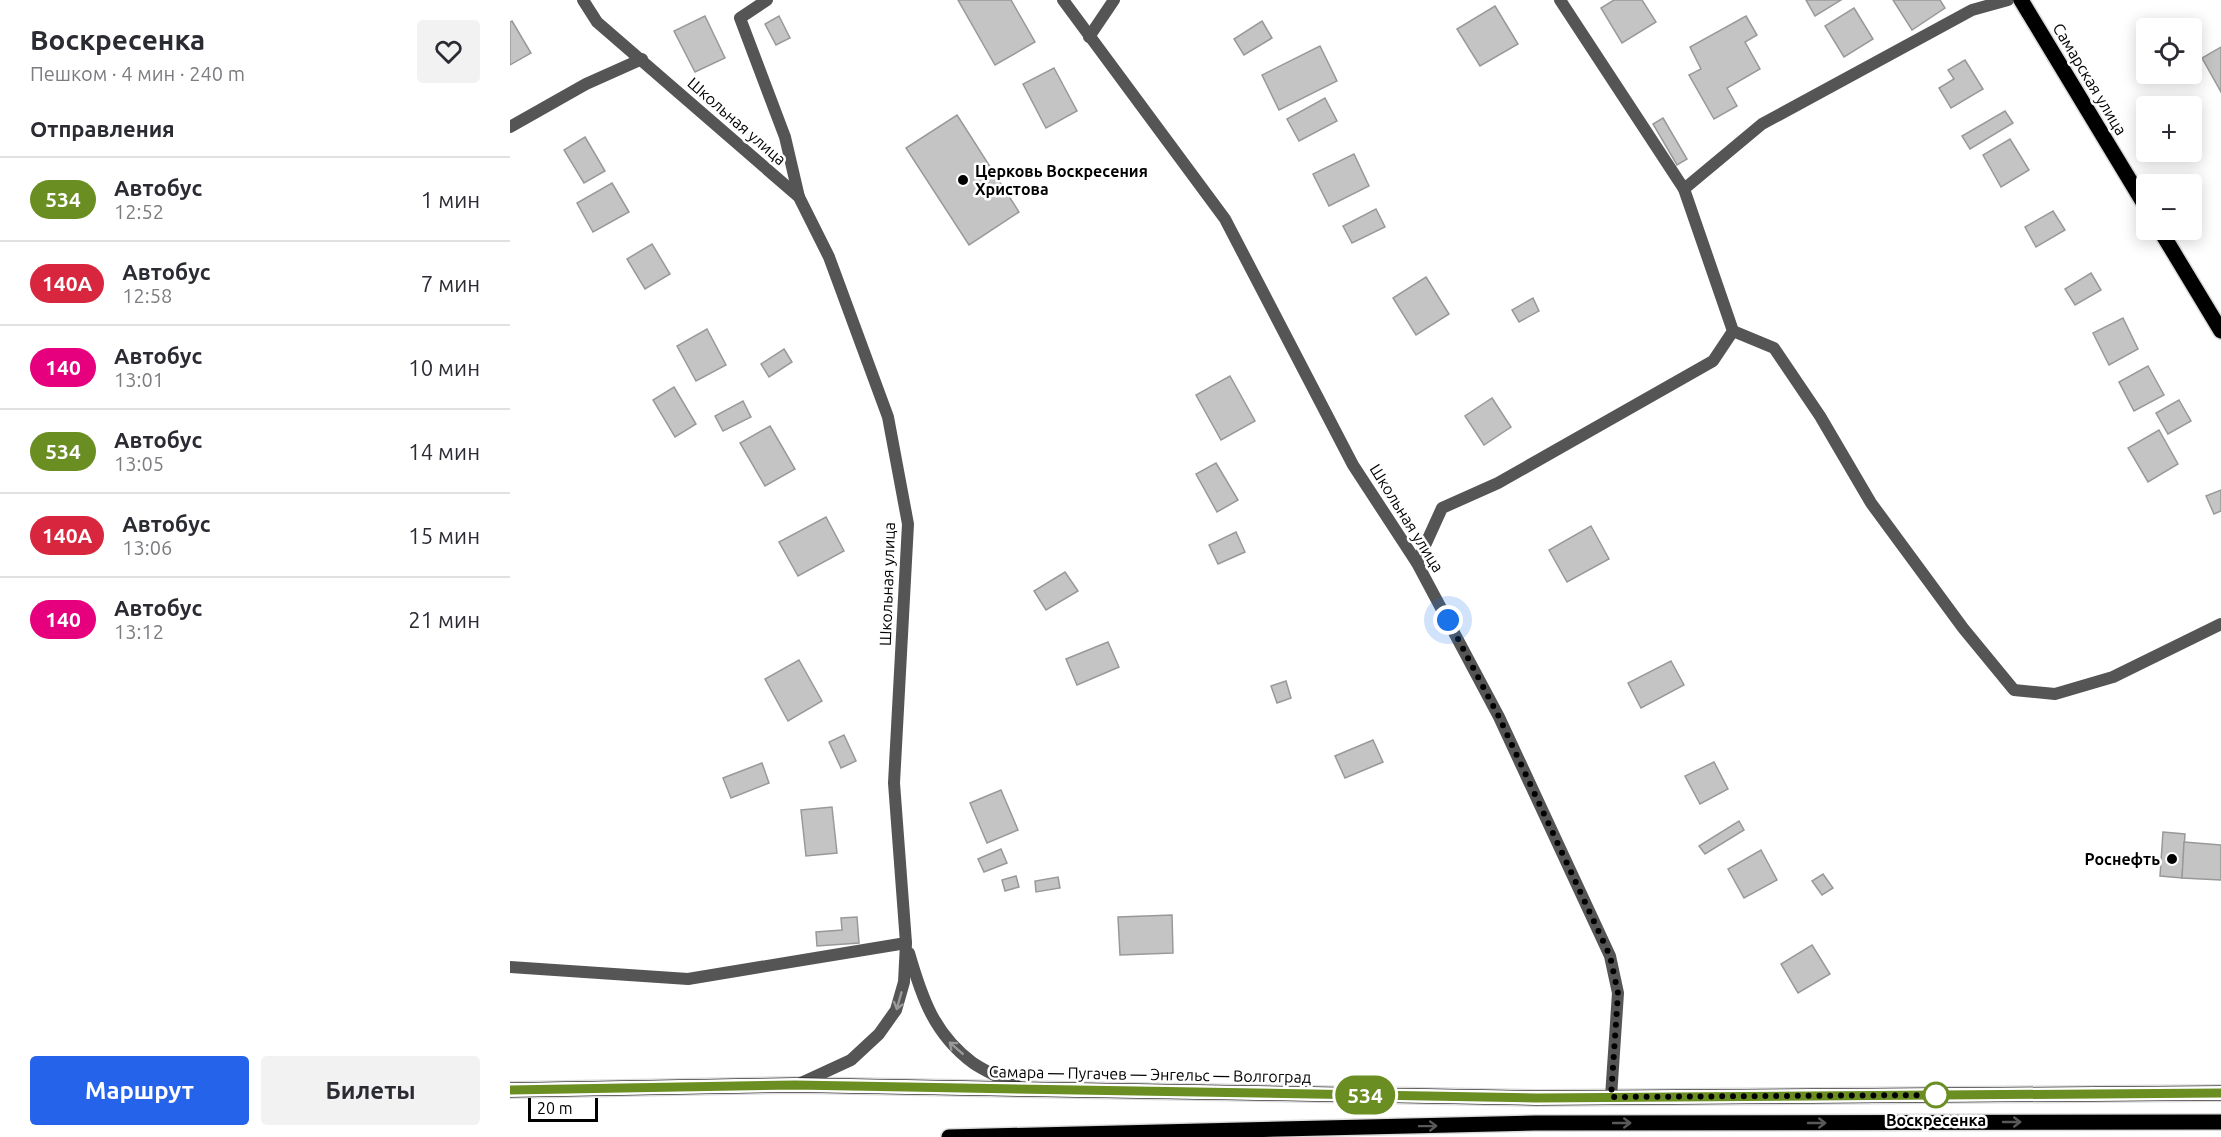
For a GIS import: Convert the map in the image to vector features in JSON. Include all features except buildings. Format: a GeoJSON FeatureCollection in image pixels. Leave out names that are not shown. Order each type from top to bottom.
{"type":"FeatureCollection","features":[{"type":"Feature","properties":{"kind":"main road","name":"Самарская улица"},"geometry":{"type":"LineString","coordinates":[[2021,0],[2136,190]]}},
{"type":"Feature","properties":{"kind":"main road"},"geometry":{"type":"LineString","coordinates":[[2166,240],[2221,331]]}},
{"type":"Feature","properties":{"kind":"main road","name":"Самара — Пугачев — Энгельс — Волгоград"},"geometry":{"type":"LineString","coordinates":[[510,1090],[795,1085],[1524,1098],[2221,1093]]}},
{"type":"Feature","properties":{"kind":"main road"},"geometry":{"type":"LineString","coordinates":[[949,1137],[1535,1123],[2221,1122]]}},
{"type":"Feature","properties":{"kind":"street","name":"Школьная улица"},"geometry":{"type":"LineString","coordinates":[[583,0],[597,22],[799,196],[829,257],[888,417],[908,524],[894,783],[906,943],[904,982],[896,1010],[879,1034],[851,1060],[795,1085]]}},
{"type":"Feature","properties":{"kind":"street"},"geometry":{"type":"LineString","coordinates":[[767,0],[740,18],[785,137],[799,196]]}},
{"type":"Feature","properties":{"kind":"street","name":"Школьная улица"},"geometry":{"type":"LineString","coordinates":[[1063,0],[1225,219],[1353,465],[1417,563],[1499,717],[1610,956],[1618,993],[1611,1097]]}},
{"type":"Feature","properties":{"kind":"street"},"geometry":{"type":"LineString","coordinates":[[1089,37],[1114,0]]}},
{"type":"Feature","properties":{"kind":"street"},"geometry":{"type":"LineString","coordinates":[[1560,0],[1684,189],[1733,331],[1774,348],[1820,416],[1871,503],[1963,628],[2014,690],[2055,694],[2113,676],[2221,624]]}},
{"type":"Feature","properties":{"kind":"street"},"geometry":{"type":"LineString","coordinates":[[1684,189],[1762,124],[1972,10],[2008,0]]}},
{"type":"Feature","properties":{"kind":"street"},"geometry":{"type":"LineString","coordinates":[[510,127],[586,84],[642,59]]}},
{"type":"Feature","properties":{"kind":"street"},"geometry":{"type":"LineString","coordinates":[[1417,563],[1442,508],[1498,483],[1713,361],[1733,331]]}},
{"type":"Feature","properties":{"kind":"street"},"geometry":{"type":"LineString","coordinates":[[510,967],[688,979],[906,943],[920,992],[934,1022],[949,1042],[975,1064],[1023,1089]]}},
{"type":"Feature","properties":{"kind":"bus line","name":"534"},"geometry":{"type":"LineString","coordinates":[[510,1090],[795,1085],[1536,1098],[2221,1093]]}},
{"type":"Feature","properties":{"kind":"place","name":"Церковь Воскресения Христова"},"geometry":{"type":"Point","coordinates":[963,180]}},
{"type":"Feature","properties":{"kind":"place","name":"Роснефть"},"geometry":{"type":"Point","coordinates":[2172,859]}},
{"type":"Feature","properties":{"kind":"place","name":"Воскресенка"},"geometry":{"type":"Point","coordinates":[1936,1095]}},
{"type":"Feature","properties":{"kind":"route"},"geometry":{"type":"LineString","coordinates":[[1448,620],[1499,717],[1610,956],[1618,993],[1611,1097],[1942,1095],[1936,1095]]}}]}
